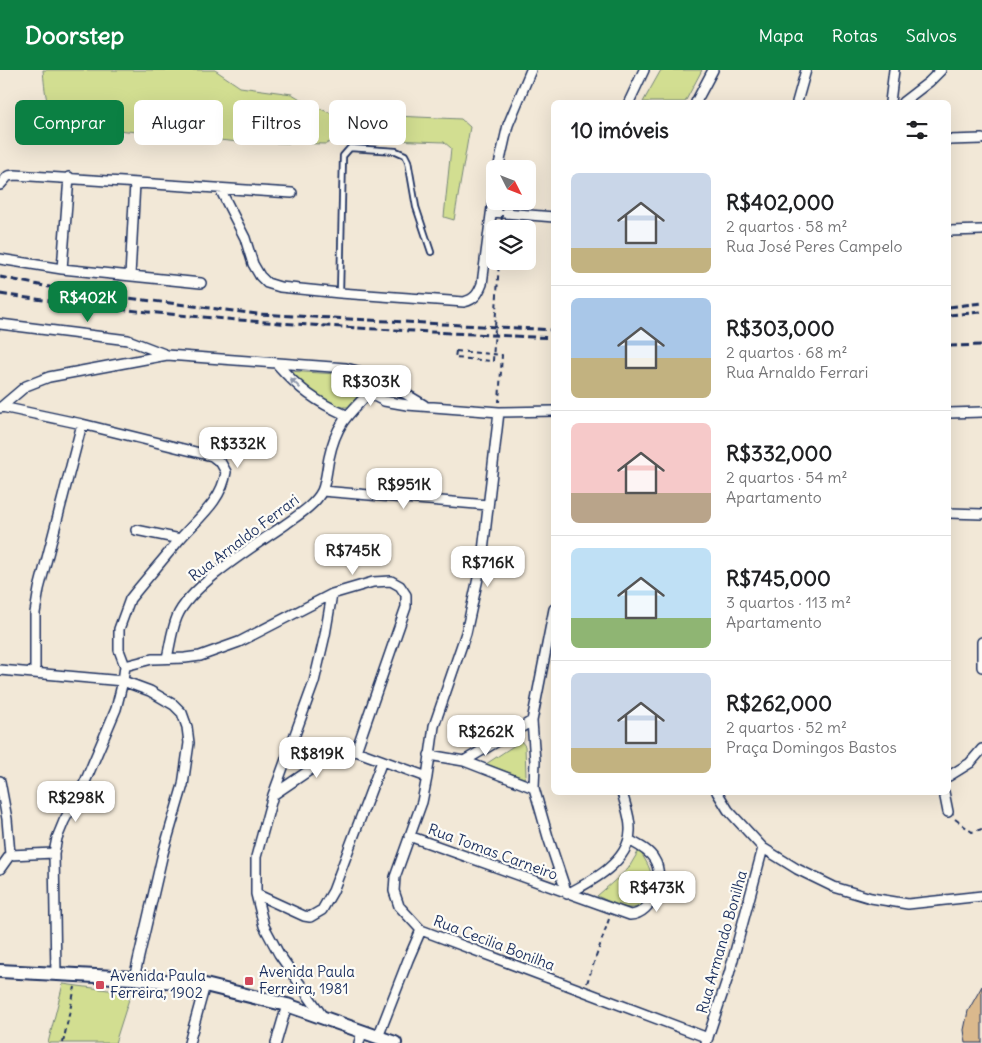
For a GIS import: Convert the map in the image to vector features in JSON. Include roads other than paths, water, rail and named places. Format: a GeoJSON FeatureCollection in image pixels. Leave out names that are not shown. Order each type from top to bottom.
{"type":"FeatureCollection","features":[{"type":"Feature","properties":{"kind":"main road"},"geometry":{"type":"LineString","coordinates":[[0,971],[134,978],[205,985],[287,1005],[323,1017],[361,1038],[378,1037],[395,1043]]}},
{"type":"Feature","properties":{"kind":"street"},"geometry":{"type":"LineString","coordinates":[[500,160],[508,126],[531,70]]}},
{"type":"Feature","properties":{"kind":"street"},"geometry":{"type":"LineString","coordinates":[[631,100],[644,70]]}},
{"type":"Feature","properties":{"kind":"street"},"geometry":{"type":"LineString","coordinates":[[697,100],[712,70]]}},
{"type":"Feature","properties":{"kind":"street"},"geometry":{"type":"LineString","coordinates":[[798,100],[806,70]]}},
{"type":"Feature","properties":{"kind":"street"},"geometry":{"type":"LineString","coordinates":[[890,100],[894,70]]}},
{"type":"Feature","properties":{"kind":"street"},"geometry":{"type":"LineString","coordinates":[[906,100],[929,82],[940,70]]}},
{"type":"Feature","properties":{"kind":"street"},"geometry":{"type":"LineString","coordinates":[[951,140],[982,139]]}},
{"type":"Feature","properties":{"kind":"street"},"geometry":{"type":"LineString","coordinates":[[0,185],[8,176],[15,174],[292,193]]}},
{"type":"Feature","properties":{"kind":"street"},"geometry":{"type":"LineString","coordinates":[[62,269],[69,177]]}},
{"type":"Feature","properties":{"kind":"street"},"geometry":{"type":"LineString","coordinates":[[130,276],[135,183]]}},
{"type":"Feature","properties":{"kind":"street"},"geometry":{"type":"LineString","coordinates":[[220,189],[245,238],[253,264],[267,283],[280,287],[340,293],[464,302],[472,300],[478,294],[482,284],[492,212],[551,217]]}},
{"type":"Feature","properties":{"kind":"street"},"geometry":{"type":"LineString","coordinates":[[951,231],[982,230]]}},
{"type":"Feature","properties":{"kind":"street"},"geometry":{"type":"LineString","coordinates":[[0,259],[62,269],[201,283]]}},
{"type":"Feature","properties":{"kind":"street"},"geometry":{"type":"LineString","coordinates":[[0,324],[128,340],[167,355]]}},
{"type":"Feature","properties":{"kind":"street"},"geometry":{"type":"LineString","coordinates":[[1,407],[26,386],[49,377],[167,355],[346,368],[393,382],[399,390],[424,406]]}},
{"type":"Feature","properties":{"kind":"street"},"geometry":{"type":"LineString","coordinates":[[277,364],[301,390],[346,415]]}},
{"type":"Feature","properties":{"kind":"street"},"geometry":{"type":"LineString","coordinates":[[346,368],[357,376],[369,391],[380,399],[390,402],[499,412],[551,411]]}},
{"type":"Feature","properties":{"kind":"street"},"geometry":{"type":"LineString","coordinates":[[378,377],[370,382],[369,391],[346,415],[338,427],[322,491],[488,505]]}},
{"type":"Feature","properties":{"kind":"street"},"geometry":{"type":"LineString","coordinates":[[390,402],[397,396],[399,390]]}},
{"type":"Feature","properties":{"kind":"street"},"geometry":{"type":"LineString","coordinates":[[1,407],[82,424],[212,456],[221,464],[226,472],[224,484],[214,502],[130,599],[120,629],[120,650],[125,666],[116,709],[85,782],[64,820],[54,853],[56,974]]}},
{"type":"Feature","properties":{"kind":"street","name":"Rua Cecilia Bonilha"},"geometry":{"type":"LineString","coordinates":[[499,412],[482,560],[466,632],[434,726],[422,802],[395,877],[394,891],[399,906],[421,930],[707,1041]]}},
{"type":"Feature","properties":{"kind":"street"},"geometry":{"type":"LineString","coordinates":[[951,413],[982,412]]}},
{"type":"Feature","properties":{"kind":"street"},"geometry":{"type":"LineString","coordinates":[[36,672],[35,613],[82,424]]}},
{"type":"Feature","properties":{"kind":"street","name":"Rua Arnaldo Ferrari"},"geometry":{"type":"LineString","coordinates":[[167,658],[177,616],[191,595],[208,580],[296,517],[312,504],[322,491]]}},
{"type":"Feature","properties":{"kind":"street"},"geometry":{"type":"LineString","coordinates":[[951,513],[982,514]]}},
{"type":"Feature","properties":{"kind":"street"},"geometry":{"type":"LineString","coordinates":[[136,530],[180,539]]}},
{"type":"Feature","properties":{"kind":"street"},"geometry":{"type":"LineString","coordinates":[[125,666],[167,658],[200,656],[238,642],[332,594],[373,582],[391,581],[400,586],[406,594],[406,608],[356,751]]}},
{"type":"Feature","properties":{"kind":"street"},"geometry":{"type":"LineString","coordinates":[[323,1017],[279,954],[264,926],[256,894],[256,856],[273,795],[314,682],[332,594]]}},
{"type":"Feature","properties":{"kind":"street"},"geometry":{"type":"LineString","coordinates":[[551,625],[532,721],[535,761],[534,788],[567,894],[607,868],[626,849],[631,828],[623,795]]}},
{"type":"Feature","properties":{"kind":"street"},"geometry":{"type":"LineString","coordinates":[[982,642],[982,667]]}},
{"type":"Feature","properties":{"kind":"street"},"geometry":{"type":"LineString","coordinates":[[0,670],[123,681],[150,691],[174,705],[182,714],[187,727],[189,744],[184,785],[163,853],[134,978]]}},
{"type":"Feature","properties":{"kind":"street"},"geometry":{"type":"LineString","coordinates":[[464,761],[532,721]]}},
{"type":"Feature","properties":{"kind":"street"},"geometry":{"type":"LineString","coordinates":[[951,775],[970,763],[982,749]]}},
{"type":"Feature","properties":{"kind":"street"},"geometry":{"type":"LineString","coordinates":[[273,795],[326,759],[356,751],[427,777]]}},
{"type":"Feature","properties":{"kind":"street"},"geometry":{"type":"LineString","coordinates":[[429,755],[464,761],[534,788]]}},
{"type":"Feature","properties":{"kind":"street"},"geometry":{"type":"LineString","coordinates":[[256,894],[304,916],[310,917],[322,910],[332,891],[382,761]]}},
{"type":"Feature","properties":{"kind":"street"},"geometry":{"type":"LineString","coordinates":[[0,781],[7,819],[10,855],[0,869]]}},
{"type":"Feature","properties":{"kind":"street"},"geometry":{"type":"LineString","coordinates":[[719,795],[728,810],[763,848],[797,869],[834,887],[871,898],[908,904],[982,896]]}},
{"type":"Feature","properties":{"kind":"street"},"geometry":{"type":"LineString","coordinates":[[945,795],[948,812]]}},
{"type":"Feature","properties":{"kind":"street","name":"Rua Tomas Carneiro"},"geometry":{"type":"LineString","coordinates":[[409,836],[567,894],[635,915],[642,912],[656,893],[658,866],[654,858],[644,848],[629,840]]}},
{"type":"Feature","properties":{"kind":"street","name":"Rua Armando Bonilha"},"geometry":{"type":"LineString","coordinates":[[707,1041],[729,974],[763,848]]}},
{"type":"Feature","properties":{"kind":"street"},"geometry":{"type":"LineString","coordinates":[[10,855],[54,853]]}},
{"type":"Feature","properties":{"kind":"street"},"geometry":{"type":"LineString","coordinates":[[378,1037],[421,930]]}},
{"type":"Feature","properties":{"kind":"street"},"geometry":{"type":"LineString","coordinates":[[189,1043],[205,985]]}},
{"type":"Feature","properties":{"kind":"street"},"geometry":{"type":"LineString","coordinates":[[276,1043],[287,1005]]}},
{"type":"Feature","properties":{"kind":"lane"},"geometry":{"type":"LineString","coordinates":[[340,293],[343,156],[347,149],[396,151],[405,155],[408,161],[416,207],[430,252]]}},
{"type":"Feature","properties":{"kind":"railway"},"geometry":{"type":"LineString","coordinates":[[0,277],[64,290],[258,314],[551,330]]}},
{"type":"Feature","properties":{"kind":"railway"},"geometry":{"type":"LineString","coordinates":[[0,294],[138,311],[276,323],[551,338]]}},
{"type":"Feature","properties":{"kind":"railway"},"geometry":{"type":"LineString","coordinates":[[951,307],[982,303]]}},
{"type":"Feature","properties":{"kind":"railway"},"geometry":{"type":"LineString","coordinates":[[951,315],[982,312]]}},
{"type":"Feature","properties":{"kind":"railway"},"geometry":{"type":"LineString","coordinates":[[951,346],[982,345]]}},
{"type":"Feature","properties":{"kind":"place","name":"Avenida Paula Ferreira, 1981"},"geometry":{"type":"Point","coordinates":[249,981]}},
{"type":"Feature","properties":{"kind":"place","name":"Avenida Paula Ferreira, 1902"},"geometry":{"type":"Point","coordinates":[100,985]}}]}
